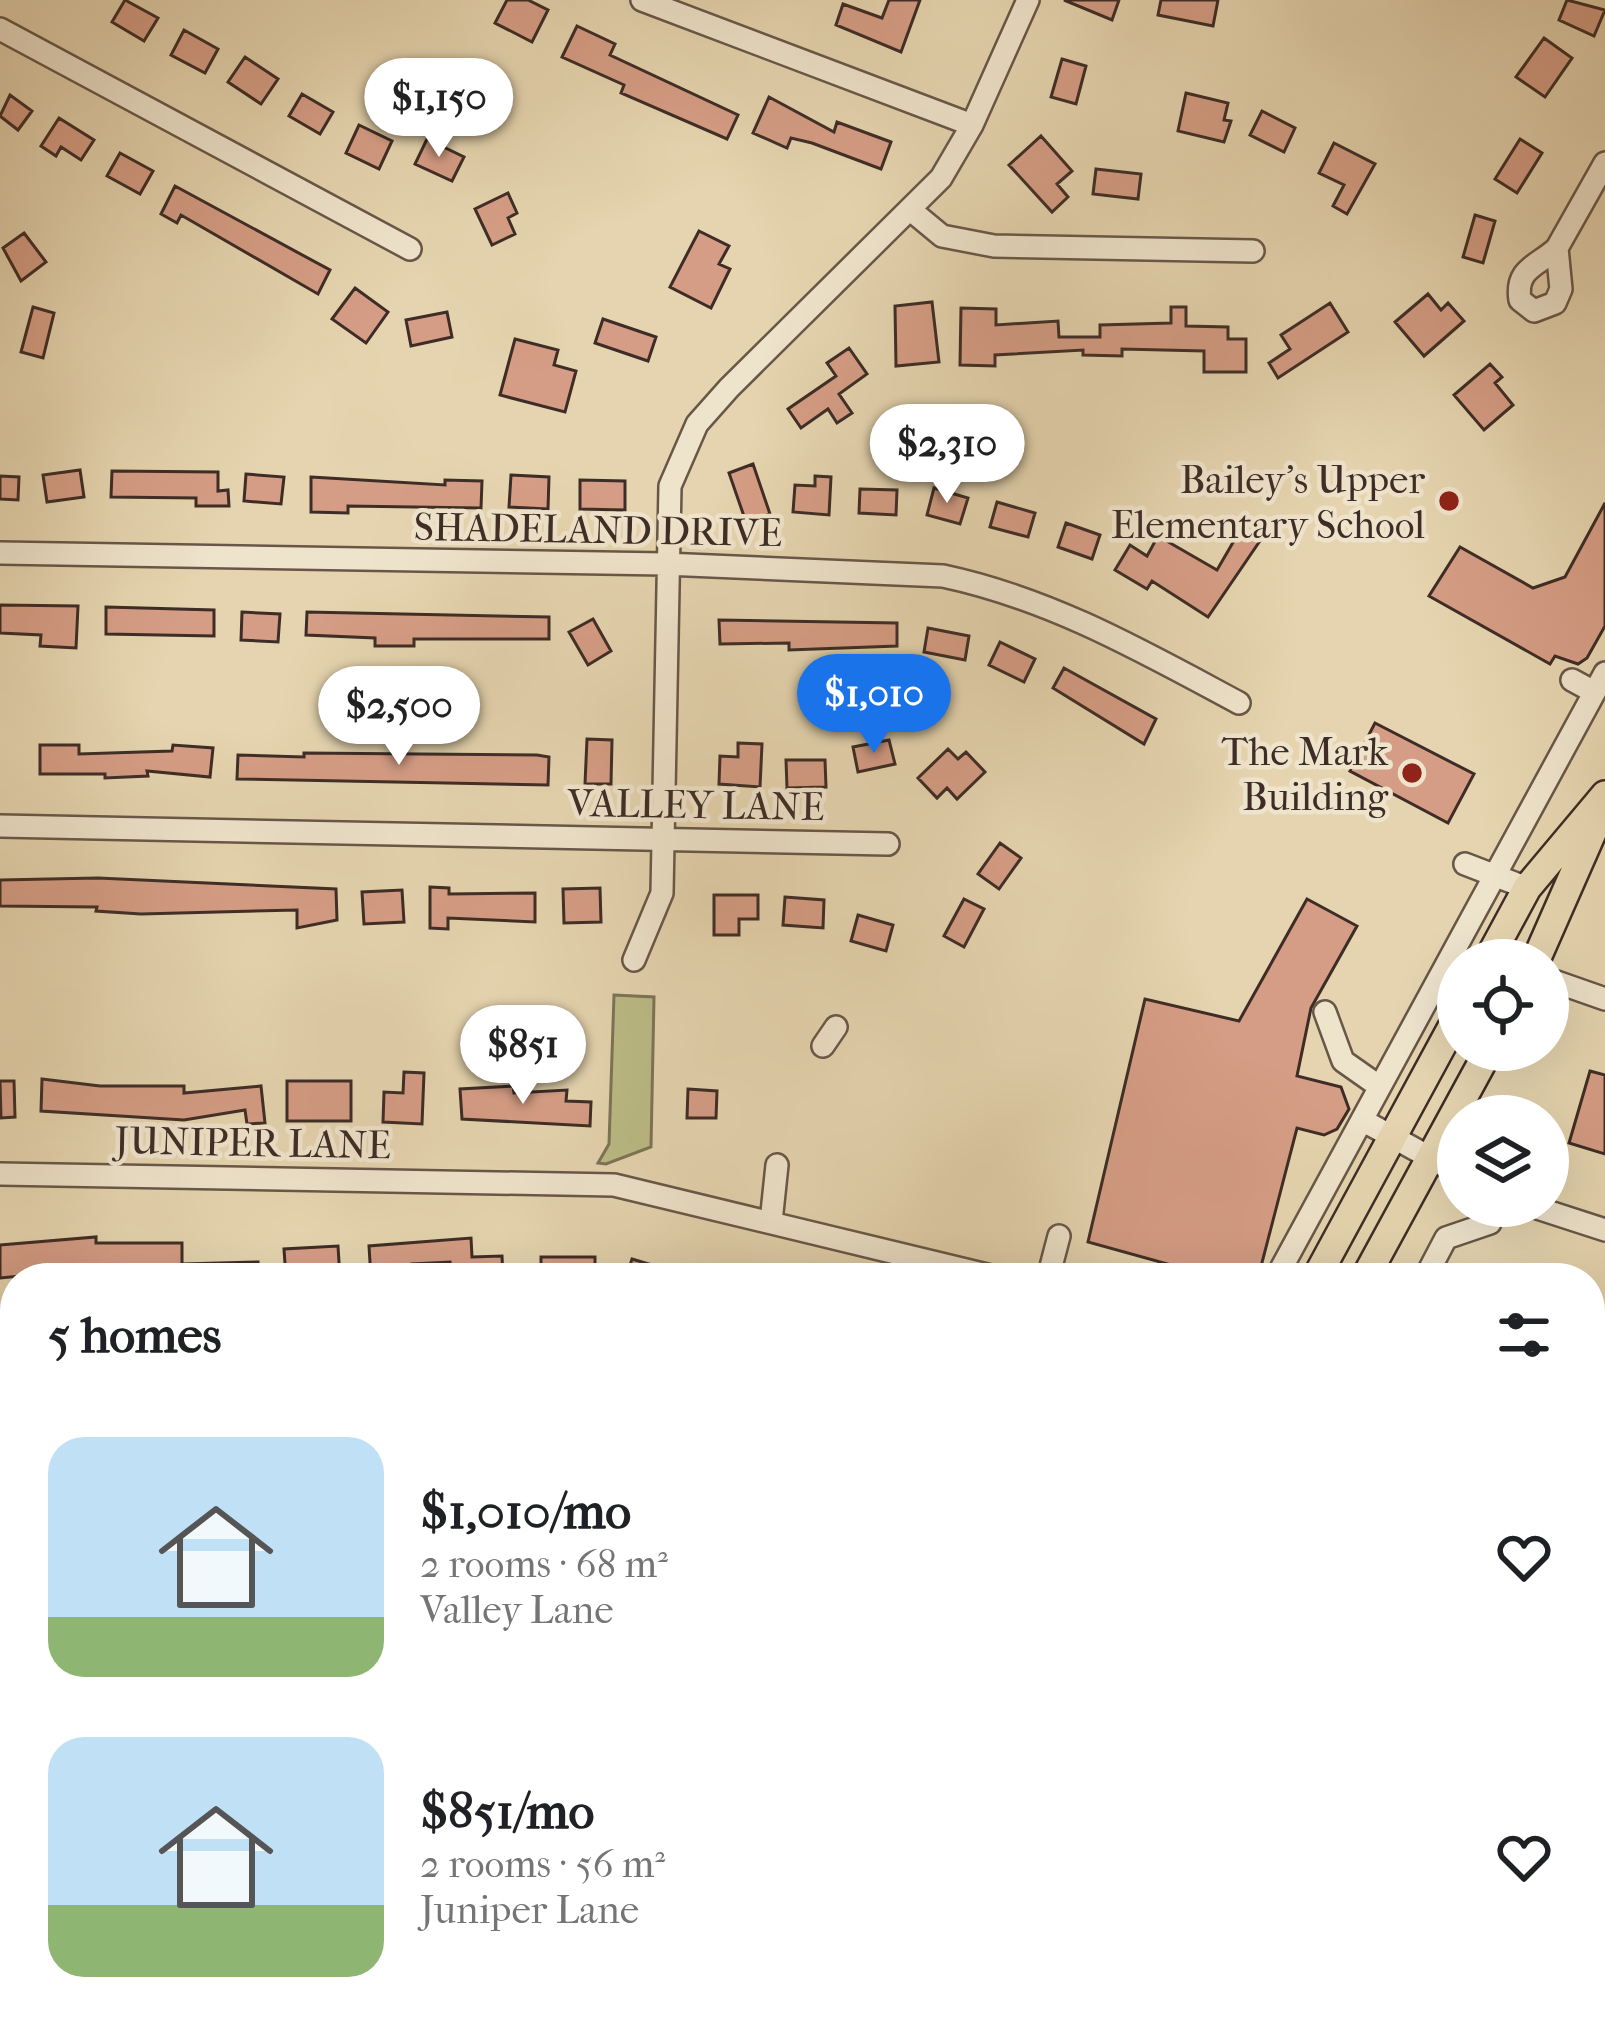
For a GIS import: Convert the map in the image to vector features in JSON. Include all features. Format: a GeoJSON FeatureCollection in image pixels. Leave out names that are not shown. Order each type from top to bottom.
{"type":"FeatureCollection","features":[{"type":"Feature","properties":{"kind":"main road"},"geometry":{"type":"LineString","coordinates":[[1499,939],[1527,888],[1605,799]]}},
{"type":"Feature","properties":{"kind":"main road"},"geometry":{"type":"LineString","coordinates":[[1545,939],[1605,799]]}},
{"type":"Feature","properties":{"kind":"main road"},"geometry":{"type":"LineString","coordinates":[[1324,1263],[1437,1055]]}},
{"type":"Feature","properties":{"kind":"main road"},"geometry":{"type":"LineString","coordinates":[[1373,1263],[1478,1071]]}},
{"type":"Feature","properties":{"kind":"street"},"geometry":{"type":"LineString","coordinates":[[642,0],[972,125]]}},
{"type":"Feature","properties":{"kind":"street"},"geometry":{"type":"LineString","coordinates":[[634,960],[662,893],[664,564],[670,486],[697,424],[913,212],[972,125],[1028,0]]}},
{"type":"Feature","properties":{"kind":"street"},"geometry":{"type":"LineString","coordinates":[[0,29],[410,249]]}},
{"type":"Feature","properties":{"kind":"street"},"geometry":{"type":"LineString","coordinates":[[1557,248],[1605,163]]}},
{"type":"Feature","properties":{"kind":"street"},"geometry":{"type":"LineString","coordinates":[[913,212],[942,236],[994,246],[1253,251]]}},
{"type":"Feature","properties":{"kind":"street","name":"SHADELAND DRIVE"},"geometry":{"type":"LineString","coordinates":[[0,554],[885,572],[987,586],[1093,624],[1239,703]]}},
{"type":"Feature","properties":{"kind":"street"},"geometry":{"type":"LineString","coordinates":[[1572,680],[1600,682]]}},
{"type":"Feature","properties":{"kind":"street"},"geometry":{"type":"LineString","coordinates":[[1284,1263],[1492,878],[1556,736],[1600,682]]}},
{"type":"Feature","properties":{"kind":"street","name":"VALLEY LANE"},"geometry":{"type":"LineString","coordinates":[[0,826],[888,844]]}},
{"type":"Feature","properties":{"kind":"street"},"geometry":{"type":"LineString","coordinates":[[1465,864],[1527,888]]}},
{"type":"Feature","properties":{"kind":"street"},"geometry":{"type":"LineString","coordinates":[[1569,986],[1605,999]]}},
{"type":"Feature","properties":{"kind":"street"},"geometry":{"type":"LineString","coordinates":[[1325,1012],[1343,1061],[1380,1087]]}},
{"type":"Feature","properties":{"kind":"street"},"geometry":{"type":"LineString","coordinates":[[1362,1120],[1437,1161]]}},
{"type":"Feature","properties":{"kind":"street"},"geometry":{"type":"LineString","coordinates":[[770,1222],[777,1165]]}},
{"type":"Feature","properties":{"kind":"street","name":"JUNIPER LANE"},"geometry":{"type":"LineString","coordinates":[[0,1174],[614,1185],[932,1263]]}},
{"type":"Feature","properties":{"kind":"street"},"geometry":{"type":"LineString","coordinates":[[1569,1218],[1605,1230]]}},
{"type":"Feature","properties":{"kind":"street"},"geometry":{"type":"LineString","coordinates":[[1433,1263],[1446,1238],[1478,1227]]}},
{"type":"Feature","properties":{"kind":"street"},"geometry":{"type":"LineString","coordinates":[[1052,1263],[1058,1236]]}},
{"type":"Feature","properties":{"kind":"green space"},"geometry":{"type":"Polygon","coordinates":[[[614,995],[654,997],[651,1147],[606,1164],[598,1163],[609,1144],[614,995]]]}},
{"type":"Feature","properties":{"kind":"building"},"geometry":{"type":"Polygon","coordinates":[[[125,0],[158,18],[144,41],[112,22],[125,0]]]}},
{"type":"Feature","properties":{"kind":"building"},"geometry":{"type":"Polygon","coordinates":[[[507,0],[528,0],[548,10],[532,42],[495,23],[507,0]]]}},
{"type":"Feature","properties":{"kind":"building"},"geometry":{"type":"Polygon","coordinates":[[[889,0],[920,0],[901,52],[836,25],[843,4],[882,18],[889,0]]]}},
{"type":"Feature","properties":{"kind":"building"},"geometry":{"type":"Polygon","coordinates":[[[1064,0],[1119,0],[1112,20],[1064,0]]]}},
{"type":"Feature","properties":{"kind":"building"},"geometry":{"type":"Polygon","coordinates":[[[1161,0],[1218,0],[1213,26],[1158,15],[1161,0]]]}},
{"type":"Feature","properties":{"kind":"building"},"geometry":{"type":"Polygon","coordinates":[[[1567,0],[1605,10],[1594,36],[1559,20],[1567,0]]]}},
{"type":"Feature","properties":{"kind":"building"},"geometry":{"type":"Polygon","coordinates":[[[577,26],[615,44],[610,55],[738,115],[727,139],[621,93],[624,85],[562,57],[577,26]]]}},
{"type":"Feature","properties":{"kind":"building"},"geometry":{"type":"Polygon","coordinates":[[[184,30],[218,49],[205,73],[171,55],[184,30]]]}},
{"type":"Feature","properties":{"kind":"building"},"geometry":{"type":"Polygon","coordinates":[[[1544,38],[1572,58],[1545,97],[1516,77],[1544,38]]]}},
{"type":"Feature","properties":{"kind":"building"},"geometry":{"type":"Polygon","coordinates":[[[245,57],[278,79],[261,104],[228,82],[245,57]]]}},
{"type":"Feature","properties":{"kind":"building"},"geometry":{"type":"Polygon","coordinates":[[[1062,59],[1086,66],[1076,104],[1051,97],[1062,59]]]}},
{"type":"Feature","properties":{"kind":"building"},"geometry":{"type":"Polygon","coordinates":[[[1186,93],[1228,103],[1224,120],[1231,121],[1224,142],[1178,131],[1186,93]]]}},
{"type":"Feature","properties":{"kind":"building"},"geometry":{"type":"Polygon","coordinates":[[[302,94],[333,112],[320,134],[289,116],[302,94]]]}},
{"type":"Feature","properties":{"kind":"building"},"geometry":{"type":"Polygon","coordinates":[[[10,95],[32,111],[18,130],[0,116],[10,95]]]}},
{"type":"Feature","properties":{"kind":"building"},"geometry":{"type":"Polygon","coordinates":[[[769,97],[834,132],[837,122],[891,142],[881,169],[812,143],[791,138],[787,148],[753,133],[769,97]]]}},
{"type":"Feature","properties":{"kind":"building"},"geometry":{"type":"Polygon","coordinates":[[[1262,111],[1295,128],[1284,152],[1250,135],[1262,111]]]}},
{"type":"Feature","properties":{"kind":"building"},"geometry":{"type":"Polygon","coordinates":[[[59,118],[94,140],[81,160],[61,147],[56,156],[41,146],[59,118]]]}},
{"type":"Feature","properties":{"kind":"building"},"geometry":{"type":"Polygon","coordinates":[[[359,125],[392,141],[379,169],[346,153],[359,125]]]}},
{"type":"Feature","properties":{"kind":"building"},"geometry":{"type":"Polygon","coordinates":[[[1041,136],[1072,171],[1057,184],[1068,197],[1052,212],[1009,165],[1041,136]]]}},
{"type":"Feature","properties":{"kind":"building"},"geometry":{"type":"Polygon","coordinates":[[[427,139],[464,157],[452,181],[415,164],[427,139]]]}},
{"type":"Feature","properties":{"kind":"building"},"geometry":{"type":"Polygon","coordinates":[[[1520,139],[1542,153],[1517,193],[1495,179],[1520,139]]]}},
{"type":"Feature","properties":{"kind":"building"},"geometry":{"type":"Polygon","coordinates":[[[1334,143],[1375,164],[1347,214],[1333,206],[1344,185],[1319,173],[1334,143]]]}},
{"type":"Feature","properties":{"kind":"building"},"geometry":{"type":"Polygon","coordinates":[[[120,153],[153,171],[140,194],[107,176],[120,153]]]}},
{"type":"Feature","properties":{"kind":"building"},"geometry":{"type":"Polygon","coordinates":[[[1096,169],[1141,174],[1138,199],[1093,194],[1096,169]]]}},
{"type":"Feature","properties":{"kind":"building"},"geometry":{"type":"Polygon","coordinates":[[[175,186],[330,270],[318,294],[181,215],[177,223],[161,214],[175,186]]]}},
{"type":"Feature","properties":{"kind":"building"},"geometry":{"type":"Polygon","coordinates":[[[508,193],[517,213],[508,218],[515,234],[492,245],[475,209],[508,193]]]}},
{"type":"Feature","properties":{"kind":"building"},"geometry":{"type":"Polygon","coordinates":[[[1475,215],[1495,221],[1483,263],[1463,257],[1475,215]]]}},
{"type":"Feature","properties":{"kind":"building"},"geometry":{"type":"Polygon","coordinates":[[[699,231],[729,246],[719,264],[730,269],[711,308],[670,287],[699,231]]]}},
{"type":"Feature","properties":{"kind":"building"},"geometry":{"type":"Polygon","coordinates":[[[24,233],[46,262],[21,281],[3,248],[24,233]]]}},
{"type":"Feature","properties":{"kind":"building"},"geometry":{"type":"Polygon","coordinates":[[[355,288],[388,312],[366,343],[332,319],[355,288]]]}},
{"type":"Feature","properties":{"kind":"building"},"geometry":{"type":"Polygon","coordinates":[[[1428,294],[1441,310],[1448,303],[1464,321],[1424,356],[1395,322],[1428,294]]]}},
{"type":"Feature","properties":{"kind":"building"},"geometry":{"type":"Polygon","coordinates":[[[932,302],[939,362],[896,366],[895,306],[932,302]]]}},
{"type":"Feature","properties":{"kind":"building"},"geometry":{"type":"Polygon","coordinates":[[[1330,303],[1348,332],[1278,378],[1269,363],[1290,349],[1281,335],[1330,303]]]}},
{"type":"Feature","properties":{"kind":"building"},"geometry":{"type":"Polygon","coordinates":[[[33,307],[54,313],[43,358],[21,352],[33,307]]]}},
{"type":"Feature","properties":{"kind":"building"},"geometry":{"type":"Polygon","coordinates":[[[1171,307],[1186,307],[1186,326],[1228,327],[1228,339],[1246,339],[1246,372],[1204,372],[1204,351],[995,355],[995,366],[960,365],[961,308],[996,309],[996,325],[1058,321],[1059,337],[1100,337],[1100,325],[1171,323],[1171,307]]]}},
{"type":"Feature","properties":{"kind":"building"},"geometry":{"type":"Polygon","coordinates":[[[447,312],[452,337],[411,346],[406,320],[447,312]]]}},
{"type":"Feature","properties":{"kind":"building"},"geometry":{"type":"Polygon","coordinates":[[[603,319],[656,337],[648,361],[595,343],[603,319]]]}},
{"type":"Feature","properties":{"kind":"building"},"geometry":{"type":"Polygon","coordinates":[[[515,339],[558,350],[554,365],[576,371],[565,412],[500,395],[515,339]]]}},
{"type":"Feature","properties":{"kind":"building"},"geometry":{"type":"Polygon","coordinates":[[[849,348],[867,374],[839,394],[852,413],[837,423],[828,409],[801,428],[788,409],[836,376],[827,363],[849,348]]]}},
{"type":"Feature","properties":{"kind":"building"},"geometry":{"type":"Polygon","coordinates":[[[1490,364],[1502,377],[1495,383],[1513,405],[1484,430],[1454,395],[1490,364]]]}},
{"type":"Feature","properties":{"kind":"building"},"geometry":{"type":"Polygon","coordinates":[[[753,464],[770,514],[746,522],[729,473],[753,464]]]}},
{"type":"Feature","properties":{"kind":"building"},"geometry":{"type":"Polygon","coordinates":[[[80,470],[84,497],[47,502],[43,475],[80,470]]]}},
{"type":"Feature","properties":{"kind":"building"},"geometry":{"type":"Polygon","coordinates":[[[112,471],[218,472],[218,491],[228,490],[229,506],[196,506],[196,498],[111,497],[112,471]]]}},
{"type":"Feature","properties":{"kind":"building"},"geometry":{"type":"Polygon","coordinates":[[[246,474],[284,477],[281,504],[244,501],[246,474]]]}},
{"type":"Feature","properties":{"kind":"building"},"geometry":{"type":"Polygon","coordinates":[[[511,475],[549,477],[548,509],[509,507],[511,475]]]}},
{"type":"Feature","properties":{"kind":"building"},"geometry":{"type":"Polygon","coordinates":[[[0,476],[19,477],[18,500],[0,499],[0,476]]]}},
{"type":"Feature","properties":{"kind":"building"},"geometry":{"type":"Polygon","coordinates":[[[815,476],[831,477],[829,515],[793,512],[795,485],[815,486],[815,476]]]}},
{"type":"Feature","properties":{"kind":"building"},"geometry":{"type":"Polygon","coordinates":[[[311,477],[445,485],[445,480],[482,481],[481,508],[348,506],[348,513],[311,512],[311,477]]]}},
{"type":"Feature","properties":{"kind":"building"},"geometry":{"type":"Polygon","coordinates":[[[580,480],[625,481],[625,510],[580,509],[580,480]]]}},
{"type":"Feature","properties":{"kind":"building"},"geometry":{"type":"Polygon","coordinates":[[[934,488],[968,498],[960,524],[927,515],[934,488]]]}},
{"type":"Feature","properties":{"kind":"building"},"geometry":{"type":"Polygon","coordinates":[[[860,489],[897,490],[896,515],[859,513],[860,489]]]}},
{"type":"Feature","properties":{"kind":"building"},"geometry":{"type":"Polygon","coordinates":[[[997,502],[1035,513],[1028,537],[990,527],[997,502]]]}},
{"type":"Feature","properties":{"kind":"building"},"geometry":{"type":"Polygon","coordinates":[[[1605,503],[1605,626],[1587,658],[1578,664],[1555,656],[1550,664],[1429,596],[1460,547],[1533,588],[1565,577],[1605,503]]]}},
{"type":"Feature","properties":{"kind":"building"},"geometry":{"type":"Polygon","coordinates":[[[1246,520],[1266,532],[1208,617],[1152,581],[1147,589],[1115,570],[1130,545],[1147,556],[1158,536],[1217,570],[1246,520]]]}},
{"type":"Feature","properties":{"kind":"building"},"geometry":{"type":"Polygon","coordinates":[[[1066,523],[1100,535],[1092,559],[1058,547],[1066,523]]]}},
{"type":"Feature","properties":{"kind":"building"},"geometry":{"type":"Polygon","coordinates":[[[0,605],[78,606],[76,648],[40,646],[41,635],[0,633],[0,605]]]}},
{"type":"Feature","properties":{"kind":"building"},"geometry":{"type":"Polygon","coordinates":[[[106,607],[214,610],[214,636],[106,634],[106,607]]]}},
{"type":"Feature","properties":{"kind":"building"},"geometry":{"type":"Polygon","coordinates":[[[242,612],[280,614],[278,642],[241,640],[242,612]]]}},
{"type":"Feature","properties":{"kind":"building"},"geometry":{"type":"Polygon","coordinates":[[[307,612],[549,617],[549,639],[414,639],[414,646],[375,646],[375,638],[306,635],[307,612]]]}},
{"type":"Feature","properties":{"kind":"building"},"geometry":{"type":"Polygon","coordinates":[[[593,619],[611,651],[588,665],[569,632],[593,619]]]}},
{"type":"Feature","properties":{"kind":"building"},"geometry":{"type":"Polygon","coordinates":[[[719,620],[897,623],[897,646],[789,650],[789,643],[720,644],[719,620]]]}},
{"type":"Feature","properties":{"kind":"building"},"geometry":{"type":"Polygon","coordinates":[[[928,628],[969,636],[965,660],[924,652],[928,628]]]}},
{"type":"Feature","properties":{"kind":"building"},"geometry":{"type":"Polygon","coordinates":[[[1000,642],[1035,659],[1024,682],[989,665],[1000,642]]]}},
{"type":"Feature","properties":{"kind":"building"},"geometry":{"type":"Polygon","coordinates":[[[1064,668],[1156,719],[1144,744],[1053,688],[1064,668]]]}},
{"type":"Feature","properties":{"kind":"building","name":"The Mark Building"},"geometry":{"type":"Polygon","coordinates":[[[1375,723],[1474,774],[1448,823],[1350,771],[1375,723]]]}},
{"type":"Feature","properties":{"kind":"building"},"geometry":{"type":"Polygon","coordinates":[[[587,739],[612,740],[611,784],[585,784],[587,739]]]}},
{"type":"Feature","properties":{"kind":"building"},"geometry":{"type":"Polygon","coordinates":[[[889,740],[895,764],[858,772],[853,747],[889,740]]]}},
{"type":"Feature","properties":{"kind":"building"},"geometry":{"type":"Polygon","coordinates":[[[738,743],[762,744],[760,787],[719,784],[720,756],[738,757],[738,743]]]}},
{"type":"Feature","properties":{"kind":"building"},"geometry":{"type":"Polygon","coordinates":[[[40,745],[79,745],[79,754],[172,751],[173,745],[213,748],[210,777],[147,771],[148,776],[105,778],[105,774],[40,774],[40,745]]]}},
{"type":"Feature","properties":{"kind":"building"},"geometry":{"type":"Polygon","coordinates":[[[948,749],[958,759],[966,752],[985,772],[957,799],[947,788],[937,798],[918,778],[948,749]]]}},
{"type":"Feature","properties":{"kind":"building"},"geometry":{"type":"Polygon","coordinates":[[[304,753],[537,755],[549,757],[548,785],[237,779],[238,755],[304,757],[304,753]]]}},
{"type":"Feature","properties":{"kind":"building"},"geometry":{"type":"Polygon","coordinates":[[[786,760],[825,760],[826,787],[787,788],[786,760]]]}},
{"type":"Feature","properties":{"kind":"building"},"geometry":{"type":"Polygon","coordinates":[[[1000,843],[1021,858],[999,889],[978,874],[1000,843]]]}},
{"type":"Feature","properties":{"kind":"building"},"geometry":{"type":"Polygon","coordinates":[[[98,878],[336,889],[337,920],[297,928],[297,910],[141,914],[96,911],[97,907],[0,906],[0,880],[98,878]]]}},
{"type":"Feature","properties":{"kind":"building"},"geometry":{"type":"Polygon","coordinates":[[[430,887],[449,888],[449,894],[535,893],[535,922],[448,918],[448,929],[430,928],[430,887]]]}},
{"type":"Feature","properties":{"kind":"building"},"geometry":{"type":"Polygon","coordinates":[[[600,888],[601,922],[564,923],[563,889],[600,888]]]}},
{"type":"Feature","properties":{"kind":"building"},"geometry":{"type":"Polygon","coordinates":[[[402,890],[404,922],[364,924],[362,892],[402,890]]]}},
{"type":"Feature","properties":{"kind":"building"},"geometry":{"type":"Polygon","coordinates":[[[714,895],[758,895],[758,919],[739,919],[739,935],[714,935],[714,895]]]}},
{"type":"Feature","properties":{"kind":"building"},"geometry":{"type":"Polygon","coordinates":[[[785,897],[824,900],[823,928],[783,925],[785,897]]]}},
{"type":"Feature","properties":{"kind":"building"},"geometry":{"type":"Polygon","coordinates":[[[964,899],[984,909],[964,947],[944,936],[964,899]]]}},
{"type":"Feature","properties":{"kind":"building"},"geometry":{"type":"Polygon","coordinates":[[[1307,899],[1357,926],[1311,1008],[1297,1076],[1341,1087],[1349,1109],[1337,1129],[1324,1135],[1297,1128],[1262,1263],[1164,1263],[1088,1242],[1145,999],[1239,1021],[1307,899]]]}},
{"type":"Feature","properties":{"kind":"building"},"geometry":{"type":"Polygon","coordinates":[[[858,915],[893,925],[886,951],[851,941],[858,915]]]}},
{"type":"Feature","properties":{"kind":"building"},"geometry":{"type":"Polygon","coordinates":[[[1590,1071],[1605,1075],[1605,1154],[1569,1143],[1590,1071]]]}},
{"type":"Feature","properties":{"kind":"building"},"geometry":{"type":"Polygon","coordinates":[[[404,1072],[424,1073],[422,1124],[383,1122],[384,1092],[403,1093],[404,1072]]]}},
{"type":"Feature","properties":{"kind":"building"},"geometry":{"type":"Polygon","coordinates":[[[42,1079],[100,1086],[184,1086],[184,1093],[261,1086],[265,1123],[247,1124],[245,1110],[184,1120],[41,1111],[42,1079]]]}},
{"type":"Feature","properties":{"kind":"building"},"geometry":{"type":"Polygon","coordinates":[[[0,1081],[14,1081],[15,1117],[1,1118],[0,1081]]]}},
{"type":"Feature","properties":{"kind":"building"},"geometry":{"type":"Polygon","coordinates":[[[287,1081],[351,1081],[351,1121],[287,1121],[287,1081]]]}},
{"type":"Feature","properties":{"kind":"building"},"geometry":{"type":"Polygon","coordinates":[[[513,1086],[514,1093],[567,1090],[566,1101],[591,1102],[590,1126],[462,1119],[460,1089],[513,1086]]]}},
{"type":"Feature","properties":{"kind":"building"},"geometry":{"type":"Polygon","coordinates":[[[688,1089],[717,1091],[716,1118],[687,1118],[688,1089]]]}},
{"type":"Feature","properties":{"kind":"building"},"geometry":{"type":"Polygon","coordinates":[[[96,1237],[96,1243],[182,1243],[182,1263],[0,1263],[0,1245],[96,1237]]]}},
{"type":"Feature","properties":{"kind":"building"},"geometry":{"type":"Polygon","coordinates":[[[471,1238],[472,1257],[502,1256],[502,1263],[370,1263],[369,1246],[471,1238]]]}},
{"type":"Feature","properties":{"kind":"building"},"geometry":{"type":"Polygon","coordinates":[[[338,1246],[339,1263],[285,1263],[284,1249],[338,1246]]]}},
{"type":"Feature","properties":{"kind":"building"},"geometry":{"type":"Polygon","coordinates":[[[541,1257],[595,1257],[595,1263],[541,1263],[541,1257]]]}},
{"type":"Feature","properties":{"kind":"place","name":"Bailey's Upper Elementary School"},"geometry":{"type":"Point","coordinates":[1449,501]}},
{"type":"Feature","properties":{"kind":"place","name":"The Mark Building"},"geometry":{"type":"Point","coordinates":[1412,773]}}]}
